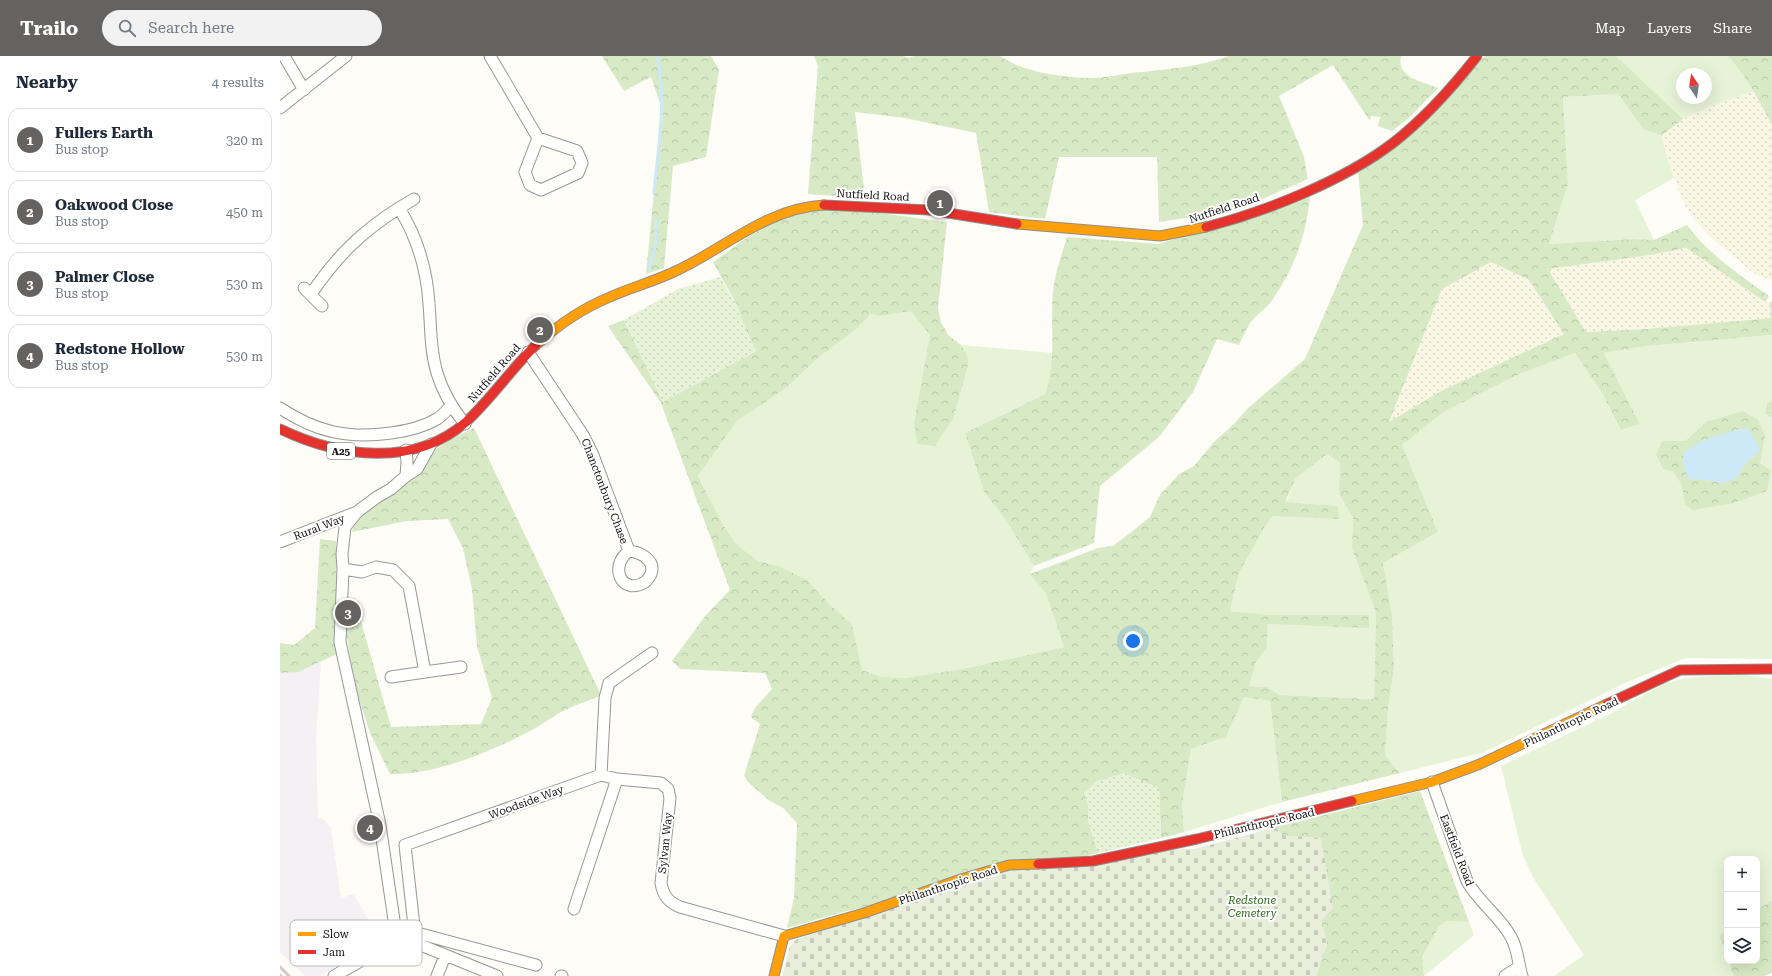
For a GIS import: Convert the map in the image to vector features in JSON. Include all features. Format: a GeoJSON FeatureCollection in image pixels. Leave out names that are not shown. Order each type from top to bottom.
{"type":"FeatureCollection","features":[{"type":"Feature","properties":{"kind":"main road","name":"Nutfield Road"},"geometry":{"type":"LineString","coordinates":[[406,450],[431,444],[448,436],[464,424],[482,406],[528,352],[557,328],[594,304],[676,272],[759,224],[782,213],[796,209],[823,205],[896,207],[947,212],[1027,225],[1160,236],[1182,234],[1224,223],[1318,186],[1366,161],[1408,130],[1437,102],[1477,56]]}},
{"type":"Feature","properties":{"kind":"main road","name":"A25"},"geometry":{"type":"LineString","coordinates":[[280,429],[307,443],[348,452],[366,454],[406,450]]}},
{"type":"Feature","properties":{"kind":"main road","name":"Philanthropic Road"},"geometry":{"type":"LineString","coordinates":[[784,936],[864,913],[961,879],[1009,865],[1093,861],[1212,836],[1432,782],[1480,764],[1680,670],[1772,669]]}},
{"type":"Feature","properties":{"kind":"main road"},"geometry":{"type":"LineString","coordinates":[[774,976],[784,936]]}},
{"type":"Feature","properties":{"kind":"street"},"geometry":{"type":"LineString","coordinates":[[284,56],[304,90]]}},
{"type":"Feature","properties":{"kind":"street"},"geometry":{"type":"LineString","coordinates":[[280,108],[346,56]]}},
{"type":"Feature","properties":{"kind":"street"},"geometry":{"type":"LineString","coordinates":[[490,56],[538,138],[577,151],[582,163],[578,173],[541,190],[530,185],[525,172],[538,138]]}},
{"type":"Feature","properties":{"kind":"street"},"geometry":{"type":"LineString","coordinates":[[322,306],[308,291],[344,250],[380,221],[414,199]]}},
{"type":"Feature","properties":{"kind":"street"},"geometry":{"type":"LineString","coordinates":[[399,208],[410,225],[423,267],[429,302],[431,344],[434,361],[442,387],[451,406],[464,424]]}},
{"type":"Feature","properties":{"kind":"street","name":"Chanctonbury Chase"},"geometry":{"type":"LineString","coordinates":[[528,352],[583,435],[593,455],[629,551]]}},
{"type":"Feature","properties":{"kind":"street"},"geometry":{"type":"LineString","coordinates":[[280,408],[301,420],[352,436],[383,434],[421,427],[438,418],[451,406]]}},
{"type":"Feature","properties":{"kind":"street"},"geometry":{"type":"LineString","coordinates":[[394,920],[380,825],[340,642],[343,569],[342,554],[345,527],[357,512],[417,469],[431,444]]}},
{"type":"Feature","properties":{"kind":"street"},"geometry":{"type":"LineString","coordinates":[[406,450],[406,476]]}},
{"type":"Feature","properties":{"kind":"street","name":"Rural Way"},"geometry":{"type":"LineString","coordinates":[[280,542],[357,512]]}},
{"type":"Feature","properties":{"kind":"street"},"geometry":{"type":"LineString","coordinates":[[343,569],[362,572],[376,567],[392,570],[409,586],[424,672]]}},
{"type":"Feature","properties":{"kind":"street"},"geometry":{"type":"LineString","coordinates":[[601,775],[605,698],[609,683],[652,653]]}},
{"type":"Feature","properties":{"kind":"street"},"geometry":{"type":"LineString","coordinates":[[391,677],[461,668]]}},
{"type":"Feature","properties":{"kind":"street","name":"Sylvan Way"},"geometry":{"type":"LineString","coordinates":[[601,775],[617,779],[654,781],[661,783],[668,788],[670,798],[661,883],[663,893],[670,902],[680,907],[784,936]]}},
{"type":"Feature","properties":{"kind":"street","name":"Woodside Way"},"geometry":{"type":"LineString","coordinates":[[412,920],[405,845],[601,775]]}},
{"type":"Feature","properties":{"kind":"street"},"geometry":{"type":"LineString","coordinates":[[574,909],[617,779]]}},
{"type":"Feature","properties":{"kind":"street","name":"Eastfield Road"},"geometry":{"type":"LineString","coordinates":[[1432,782],[1472,892],[1502,922],[1517,950],[1520,972]]}},
{"type":"Feature","properties":{"kind":"street"},"geometry":{"type":"LineString","coordinates":[[422,934],[536,965]]}},
{"type":"Feature","properties":{"kind":"street"},"geometry":{"type":"LineString","coordinates":[[422,943],[445,956],[497,976]]}},
{"type":"Feature","properties":{"kind":"street"},"geometry":{"type":"LineString","coordinates":[[437,976],[445,956]]}},
{"type":"Feature","properties":{"kind":"street"},"geometry":{"type":"LineString","coordinates":[[334,976],[350,966]]}},
{"type":"Feature","properties":{"kind":"street"},"geometry":{"type":"LineString","coordinates":[[1505,976],[1520,972]]}},
{"type":"Feature","properties":{"kind":"shaded area"},"geometry":{"type":"Polygon","coordinates":[[[1755,91],[1772,125],[1772,280],[1756,275],[1708,235],[1691,215],[1681,198],[1661,136],[1683,119],[1714,105],[1755,91]]]}},
{"type":"Feature","properties":{"kind":"shaded area"},"geometry":{"type":"Polygon","coordinates":[[[1686,248],[1765,302],[1770,303],[1772,318],[1646,329],[1586,332],[1548,269],[1644,256],[1686,248]]]}},
{"type":"Feature","properties":{"kind":"shaded area"},"geometry":{"type":"Polygon","coordinates":[[[1491,262],[1529,280],[1564,334],[1443,390],[1389,423],[1442,289],[1491,262]]]}},
{"type":"Feature","properties":{"kind":"shaded area"},"geometry":{"type":"Polygon","coordinates":[[[280,654],[321,663],[316,738],[318,817],[322,818],[331,828],[341,899],[349,895],[354,895],[369,920],[290,920],[290,962],[280,952],[280,654]]]}},
{"type":"Feature","properties":{"kind":"shaded area"},"geometry":{"type":"Polygon","coordinates":[[[295,966],[338,966],[319,976],[305,976],[295,966]]]}},
{"type":"Feature","properties":{"kind":"green space"},"geometry":{"type":"Polygon","coordinates":[[[602,56],[711,56],[719,70],[706,157],[673,166],[664,268],[646,274],[662,109],[651,77],[624,91],[602,56]]]}},
{"type":"Feature","properties":{"kind":"green space"},"geometry":{"type":"Polygon","coordinates":[[[814,56],[903,56],[909,58],[914,56],[1000,56],[1010,62],[1044,73],[1068,77],[1091,78],[1186,67],[1229,56],[1401,56],[1403,69],[1407,74],[1418,81],[1438,88],[1410,117],[1392,131],[1378,126],[1380,117],[1371,116],[1370,121],[1333,65],[1279,96],[1304,157],[1308,179],[1246,206],[1219,213],[1159,222],[1157,157],[1059,157],[1045,219],[989,212],[976,133],[905,118],[855,112],[865,198],[808,194],[818,66],[814,56]]]}},
{"type":"Feature","properties":{"kind":"green space"},"geometry":{"type":"Polygon","coordinates":[[[1485,56],[1616,56],[1683,119],[1661,136],[1643,129],[1618,94],[1563,97],[1568,184],[1549,244],[1633,239],[1654,240],[1687,225],[1695,236],[1715,255],[1769,296],[1765,302],[1686,248],[1644,256],[1548,269],[1586,332],[1646,329],[1771,318],[1770,303],[1772,301],[1772,335],[1647,346],[1604,353],[1640,424],[1621,430],[1602,393],[1575,353],[1522,373],[1445,411],[1402,445],[1438,532],[1383,563],[1392,615],[1394,668],[1388,709],[1385,755],[1400,773],[1282,802],[1270,701],[1244,697],[1226,737],[1191,749],[1182,804],[1184,832],[1161,838],[1159,788],[1084,793],[1088,805],[1088,820],[1098,853],[839,913],[787,928],[794,898],[797,823],[783,808],[770,801],[751,785],[744,776],[760,724],[751,717],[755,708],[772,689],[765,673],[680,669],[672,661],[706,615],[730,590],[661,403],[608,326],[624,320],[663,402],[756,351],[746,330],[737,305],[713,262],[750,236],[789,216],[825,210],[845,210],[888,214],[947,222],[938,308],[941,322],[948,335],[961,345],[967,355],[968,365],[953,419],[935,446],[917,444],[914,422],[930,335],[910,311],[881,316],[871,314],[858,328],[818,358],[785,389],[737,421],[698,476],[722,523],[736,544],[758,561],[778,566],[807,580],[829,604],[852,624],[862,670],[882,677],[905,678],[967,668],[1064,647],[1046,594],[1030,574],[1098,548],[1113,546],[1134,530],[1150,517],[1160,495],[1179,474],[1194,466],[1214,442],[1235,423],[1247,409],[1305,359],[1363,225],[1358,171],[1485,56]],[[1491,262],[1442,289],[1389,422],[1443,390],[1564,334],[1529,280],[1491,262]],[[1327,454],[1296,478],[1285,502],[1338,506],[1339,519],[1273,516],[1264,528],[1239,573],[1230,611],[1269,615],[1369,615],[1369,628],[1268,624],[1267,647],[1256,662],[1249,686],[1267,687],[1280,695],[1374,699],[1376,613],[1352,549],[1353,518],[1339,494],[1340,463],[1327,454]]]}},
{"type":"Feature","properties":{"kind":"green space"},"geometry":{"type":"Polygon","coordinates":[[[1616,56],[1728,56],[1740,69],[1755,91],[1714,105],[1683,119],[1616,56]]]}},
{"type":"Feature","properties":{"kind":"green space"},"geometry":{"type":"Polygon","coordinates":[[[1728,56],[1772,56],[1772,125],[1747,80],[1728,56]]]}},
{"type":"Feature","properties":{"kind":"green space"},"geometry":{"type":"Polygon","coordinates":[[[1618,94],[1643,129],[1661,136],[1674,178],[1635,200],[1654,240],[1633,239],[1549,244],[1568,184],[1563,97],[1618,94]]]}},
{"type":"Feature","properties":{"kind":"green space"},"geometry":{"type":"Polygon","coordinates":[[[1310,195],[1306,223],[1299,249],[1288,275],[1273,299],[1250,323],[1239,345],[1217,339],[1193,392],[1159,437],[1100,486],[1094,543],[1034,566],[1006,520],[984,492],[965,433],[1045,394],[1049,381],[1052,356],[1053,291],[1057,270],[1067,237],[1159,244],[1310,195]]]}},
{"type":"Feature","properties":{"kind":"green space"},"geometry":{"type":"Polygon","coordinates":[[[720,277],[737,305],[746,330],[756,351],[663,402],[624,320],[678,289],[720,277]]]}},
{"type":"Feature","properties":{"kind":"green space"},"geometry":{"type":"Polygon","coordinates":[[[910,311],[930,335],[914,422],[967,355],[961,345],[1053,353],[1052,371],[1045,394],[965,433],[984,492],[1006,520],[1034,566],[1030,574],[1046,594],[1064,647],[967,668],[905,678],[882,677],[862,670],[852,624],[829,604],[778,566],[758,561],[736,544],[722,523],[698,476],[737,421],[785,389],[818,358],[858,328],[871,314],[881,316],[910,311]]]}},
{"type":"Feature","properties":{"kind":"green space"},"geometry":{"type":"Polygon","coordinates":[[[1772,335],[1772,400],[1767,405],[1765,414],[1772,418],[1772,659],[1686,658],[1627,682],[1484,752],[1400,773],[1385,755],[1388,709],[1394,668],[1392,615],[1383,563],[1438,532],[1402,445],[1445,411],[1522,373],[1575,353],[1602,393],[1621,430],[1640,424],[1604,353],[1647,346],[1772,335]]]}},
{"type":"Feature","properties":{"kind":"green space"},"geometry":{"type":"Polygon","coordinates":[[[1772,400],[1772,418],[1765,414],[1767,404],[1772,400]]]}},
{"type":"Feature","properties":{"kind":"green space"},"geometry":{"type":"Polygon","coordinates":[[[1743,411],[1758,420],[1765,435],[1760,463],[1771,471],[1767,491],[1734,503],[1694,510],[1685,505],[1682,485],[1673,471],[1663,469],[1656,454],[1662,441],[1686,441],[1706,422],[1743,411]],[[1718,437],[1702,441],[1689,479],[1723,483],[1736,478],[1745,464],[1760,450],[1718,437]]]}},
{"type":"Feature","properties":{"kind":"green space"},"geometry":{"type":"Polygon","coordinates":[[[474,428],[601,695],[559,713],[530,731],[498,747],[462,761],[426,771],[390,774],[370,733],[355,687],[346,631],[354,597],[391,727],[481,724],[492,698],[477,646],[472,589],[463,548],[448,519],[407,521],[352,532],[354,523],[387,494],[422,469],[435,450],[453,438],[474,428]]]}},
{"type":"Feature","properties":{"kind":"green space"},"geometry":{"type":"Polygon","coordinates":[[[1327,454],[1341,463],[1339,494],[1353,518],[1352,549],[1376,613],[1374,699],[1280,695],[1267,687],[1248,686],[1255,662],[1267,647],[1269,616],[1230,611],[1239,573],[1264,528],[1273,516],[1338,506],[1284,502],[1288,498],[1296,478],[1327,454]]]}},
{"type":"Feature","properties":{"kind":"green space"},"geometry":{"type":"Polygon","coordinates":[[[320,539],[336,541],[337,654],[298,672],[280,673],[280,643],[294,645],[315,628],[320,539]]]}},
{"type":"Feature","properties":{"kind":"green space"},"geometry":{"type":"Polygon","coordinates":[[[1739,674],[1772,679],[1772,900],[1760,908],[1760,856],[1724,856],[1724,932],[1719,935],[1724,951],[1724,964],[1729,964],[1734,976],[1554,976],[1584,955],[1534,879],[1523,856],[1501,766],[1614,712],[1663,684],[1686,678],[1739,674]]]}},
{"type":"Feature","properties":{"kind":"green space"},"geometry":{"type":"Polygon","coordinates":[[[1244,697],[1270,701],[1282,802],[1184,832],[1182,804],[1191,749],[1226,737],[1244,697]]]}},
{"type":"Feature","properties":{"kind":"green space"},"geometry":{"type":"Polygon","coordinates":[[[1124,773],[1159,788],[1161,838],[1098,853],[1088,820],[1088,805],[1084,793],[1097,781],[1124,773]]]}},
{"type":"Feature","properties":{"kind":"green space"},"geometry":{"type":"Polygon","coordinates":[[[1420,791],[1469,922],[1446,921],[1439,927],[1422,957],[1424,976],[1316,976],[1327,943],[1321,921],[1282,835],[1276,827],[1420,791]]]}},
{"type":"Feature","properties":{"kind":"green space","name":"Redstone Cemetery"},"geometry":{"type":"Polygon","coordinates":[[[1276,827],[1282,835],[1321,838],[1333,908],[1321,921],[1327,943],[1316,976],[782,976],[790,946],[797,939],[996,873],[1181,849],[1195,849],[1276,827]]]}},
{"type":"Feature","properties":{"kind":"green space"},"geometry":{"type":"Polygon","coordinates":[[[1772,900],[1772,973],[1764,976],[1734,976],[1729,964],[1760,964],[1760,908],[1772,900]]]}},
{"type":"Feature","properties":{"kind":"green space"},"geometry":{"type":"Polygon","coordinates":[[[1446,921],[1469,922],[1474,935],[1424,976],[1422,957],[1439,927],[1446,921]]]}},
{"type":"Feature","properties":{"kind":"green space"},"geometry":{"type":"Polygon","coordinates":[[[1724,932],[1724,949],[1719,935],[1724,932]]]}},
{"type":"Feature","properties":{"kind":"water"},"geometry":{"type":"Polygon","coordinates":[[[1739,429],[1749,429],[1760,450],[1745,464],[1736,478],[1723,483],[1689,479],[1683,466],[1683,452],[1702,441],[1739,429]]]}},
{"type":"Feature","properties":{"kind":"waterway"},"geometry":{"type":"LineString","coordinates":[[654,193],[662,107],[660,73],[657,56]]}},
{"type":"Feature","properties":{"kind":"waterway"},"geometry":{"type":"LineString","coordinates":[[649,269],[656,243],[656,220]]}},
{"type":"Feature","properties":{"kind":"railway"},"geometry":{"type":"LineString","coordinates":[[280,967],[289,976]]}},
{"type":"Feature","properties":{"kind":"traffic: slow"},"geometry":{"type":"LineString","coordinates":[[536,345],[571,318],[600,301],[678,270],[748,230],[784,213],[824,205]]}},
{"type":"Feature","properties":{"kind":"traffic: slow"},"geometry":{"type":"LineString","coordinates":[[1017,224],[1160,236],[1206,227]]}},
{"type":"Feature","properties":{"kind":"traffic: slow"},"geometry":{"type":"LineString","coordinates":[[1352,801],[1432,782],[1480,764],[1607,704]]}},
{"type":"Feature","properties":{"kind":"traffic: slow"},"geometry":{"type":"LineString","coordinates":[[774,976],[784,936],[864,913],[961,879],[1009,865],[1038,864]]}},
{"type":"Feature","properties":{"kind":"traffic: jam"},"geometry":{"type":"LineString","coordinates":[[1206,227],[1254,212],[1304,193],[1328,182],[1373,157],[1393,143],[1427,113],[1458,80],[1477,56]]}},
{"type":"Feature","properties":{"kind":"traffic: jam"},"geometry":{"type":"LineString","coordinates":[[824,205],[929,210],[1017,224]]}},
{"type":"Feature","properties":{"kind":"traffic: jam"},"geometry":{"type":"LineString","coordinates":[[280,429],[303,439],[326,446],[351,451],[375,453],[400,452],[423,446],[445,437],[466,422],[536,345]]}},
{"type":"Feature","properties":{"kind":"traffic: jam"},"geometry":{"type":"LineString","coordinates":[[1607,704],[1680,670],[1772,669]]}},
{"type":"Feature","properties":{"kind":"traffic: jam"},"geometry":{"type":"LineString","coordinates":[[1038,864],[1093,861],[1197,839],[1352,801]]}},
{"type":"Feature","properties":{"kind":"place","name":"Fullers Earth"},"geometry":{"type":"Point","coordinates":[940,203]}},
{"type":"Feature","properties":{"kind":"place","name":"Oakwood Close"},"geometry":{"type":"Point","coordinates":[540,330]}},
{"type":"Feature","properties":{"kind":"place","name":"Palmer Close"},"geometry":{"type":"Point","coordinates":[348,613]}},
{"type":"Feature","properties":{"kind":"place","name":"Redstone Hollow"},"geometry":{"type":"Point","coordinates":[370,828]}}]}
